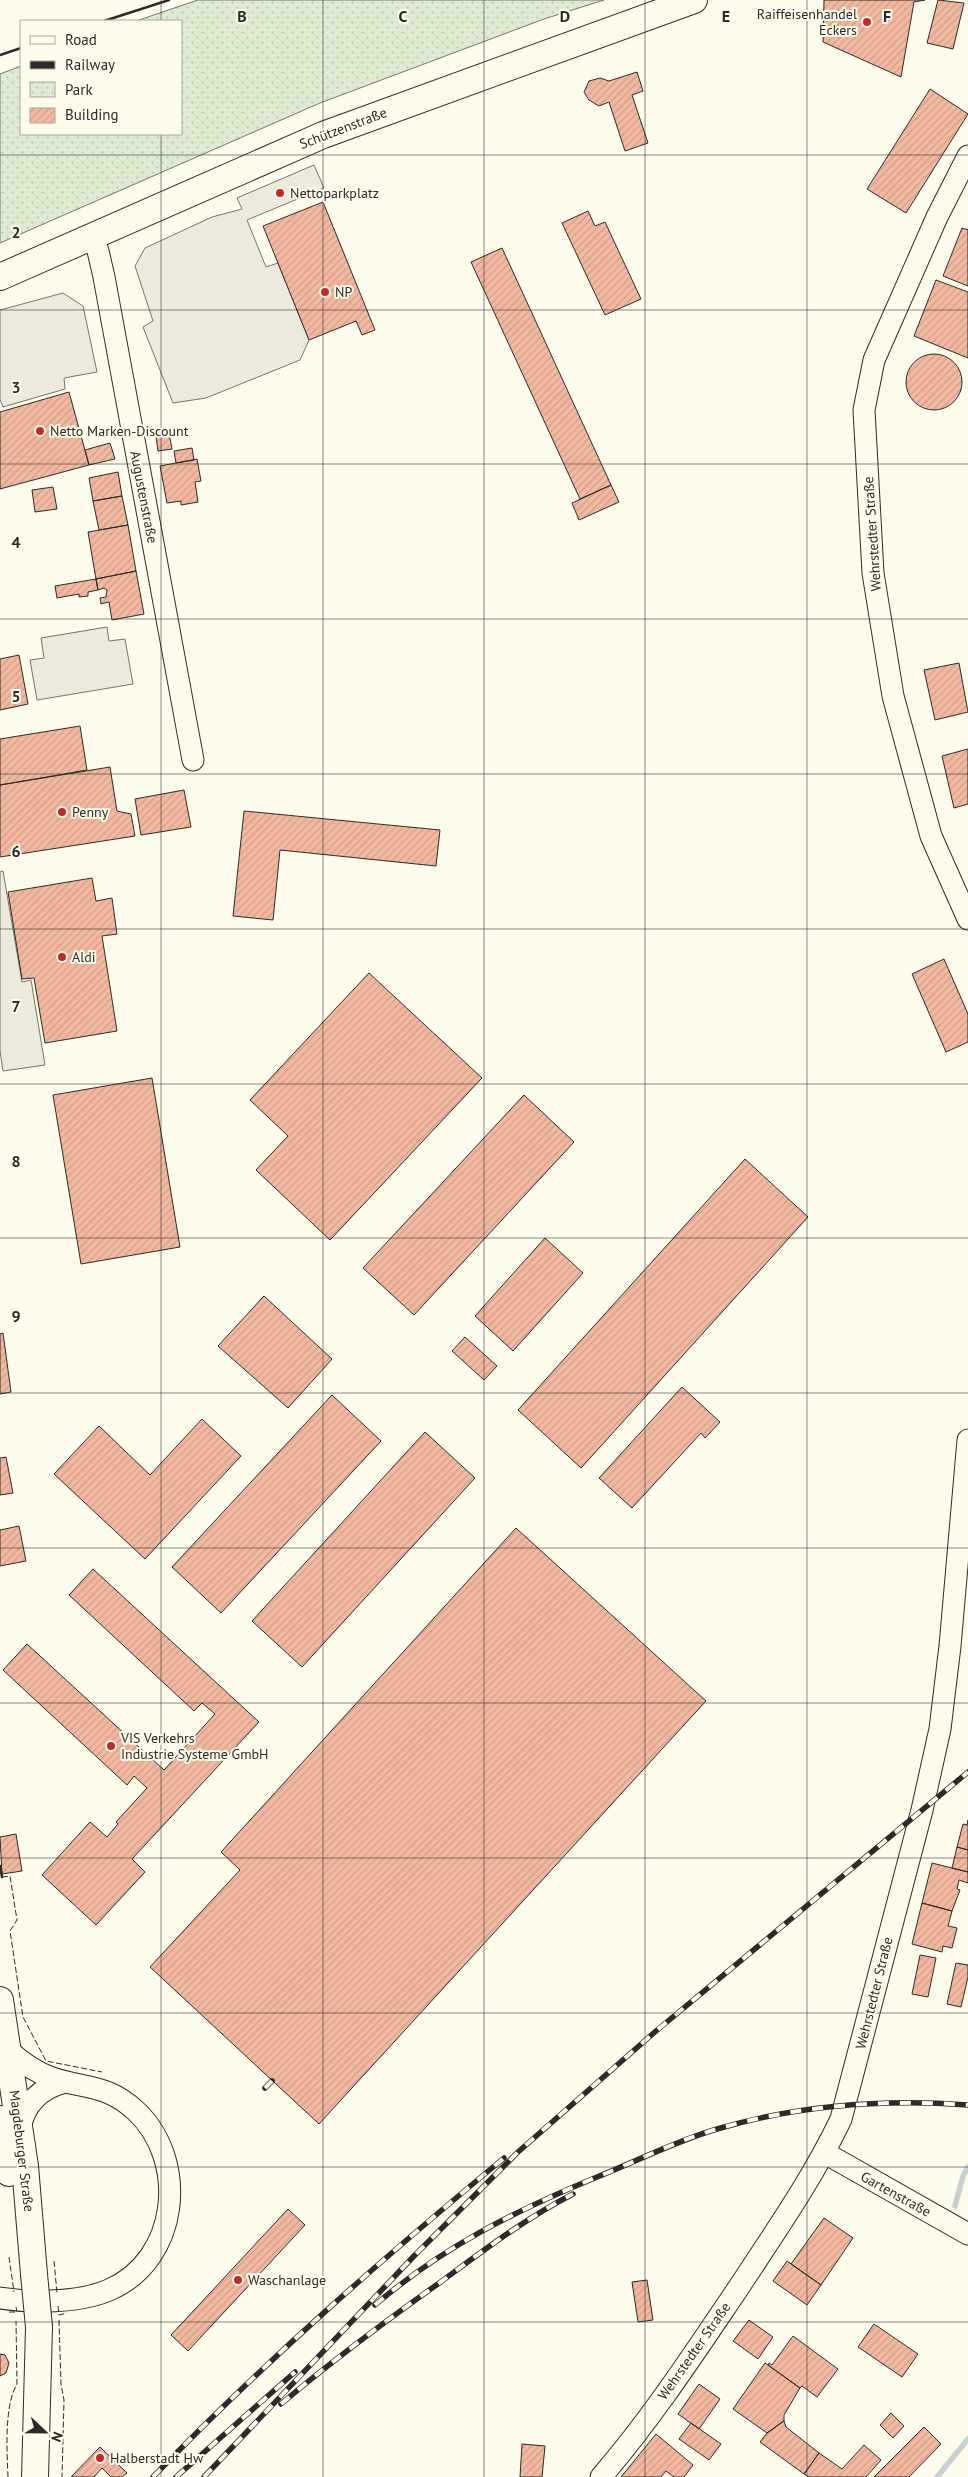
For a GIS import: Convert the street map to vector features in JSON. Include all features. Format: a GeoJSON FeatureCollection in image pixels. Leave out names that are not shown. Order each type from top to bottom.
{"type":"FeatureCollection","features":[{"type":"Feature","properties":{"kind":"main road","name":"Schützenstraße"},"geometry":{"type":"LineString","coordinates":[[0,277],[323,135],[694,0]]}},
{"type":"Feature","properties":{"kind":"main road","name":"Magdeburger Straße"},"geometry":{"type":"LineString","coordinates":[[0,2000],[8,2050],[10,2123],[5,2174],[34,2274]]}},
{"type":"Feature","properties":{"kind":"main road","name":"Magdeburger Straße"},"geometry":{"type":"LineString","coordinates":[[10,2123],[29,2199],[39,2326],[34,2477]]}},
{"type":"Feature","properties":{"kind":"street","name":"Wehrstedter Straße"},"geometry":{"type":"LineString","coordinates":[[968,156],[933,226],[874,360],[864,410],[873,573],[893,696],[931,836],[968,919]]}},
{"type":"Feature","properties":{"kind":"street","name":"Augustenstraße"},"geometry":{"type":"LineString","coordinates":[[92,236],[104,277],[193,760]]}},
{"type":"Feature","properties":{"kind":"street","name":"Wehrstedter Straße"},"geometry":{"type":"LineString","coordinates":[[601,2477],[623,2451],[696,2351],[824,2153],[846,2103],[922,1810],[940,1729],[950,1646],[968,1440]]}},
{"type":"Feature","properties":{"kind":"street"},"geometry":{"type":"LineString","coordinates":[[0,2298],[40,2301],[66,2299],[108,2291],[123,2283],[147,2260],[156,2247],[166,2223],[171,2198],[167,2164],[158,2142],[146,2122],[136,2111],[110,2093],[96,2087],[65,2082],[28,2067],[8,2050]]}},
{"type":"Feature","properties":{"kind":"street"},"geometry":{"type":"LineString","coordinates":[[10,2123],[26,2110],[38,2094],[55,2084],[65,2082]]}},
{"type":"Feature","properties":{"kind":"street","name":"Gartenstraße"},"geometry":{"type":"LineString","coordinates":[[824,2153],[968,2234]]}},
{"type":"Feature","properties":{"kind":"green space"},"geometry":{"type":"Polygon","coordinates":[[[198,0],[604,0],[544,19],[320,103],[0,243],[0,74],[20,66],[20,135],[182,135],[182,20],[139,20],[198,0]]]}},
{"type":"Feature","properties":{"kind":"shaded area","name":"NP"},"geometry":{"type":"Polygon","coordinates":[[[314,165],[324,188],[247,220],[266,267],[278,263],[309,340],[300,360],[206,398],[173,403],[143,327],[153,321],[135,266],[145,248],[212,217],[242,209],[237,198],[314,165]]]}},
{"type":"Feature","properties":{"kind":"shaded area"},"geometry":{"type":"Polygon","coordinates":[[[63,293],[83,306],[97,372],[64,378],[65,389],[3,407],[0,399],[0,310],[63,293]]]}},
{"type":"Feature","properties":{"kind":"shaded area"},"geometry":{"type":"Polygon","coordinates":[[[107,627],[109,641],[125,639],[133,684],[37,700],[30,660],[44,658],[41,638],[107,627]]]}},
{"type":"Feature","properties":{"kind":"shaded area"},"geometry":{"type":"Polygon","coordinates":[[[3,871],[22,982],[31,980],[45,1065],[3,1071],[0,1051],[0,872],[3,871]]]}},
{"type":"Feature","properties":{"kind":"building","name":"Raiffeisenhandel Eckers"},"geometry":{"type":"Polygon","coordinates":[[[824,0],[925,0],[914,2],[901,77],[823,42],[824,0]]]}},
{"type":"Feature","properties":{"kind":"building"},"geometry":{"type":"Polygon","coordinates":[[[938,0],[964,3],[953,49],[927,43],[938,0]]]}},
{"type":"Feature","properties":{"kind":"building"},"geometry":{"type":"Polygon","coordinates":[[[637,72],[643,91],[632,95],[648,143],[625,151],[609,102],[599,106],[589,100],[584,92],[589,81],[600,78],[609,81],[637,72]]]}},
{"type":"Feature","properties":{"kind":"building"},"geometry":{"type":"Polygon","coordinates":[[[930,89],[968,114],[906,213],[867,189],[930,89]]]}},
{"type":"Feature","properties":{"kind":"building","name":"NP"},"geometry":{"type":"Polygon","coordinates":[[[323,202],[375,330],[362,335],[356,321],[309,340],[263,226],[323,202]]]}},
{"type":"Feature","properties":{"kind":"building"},"geometry":{"type":"Polygon","coordinates":[[[588,211],[595,226],[605,222],[641,299],[605,315],[562,223],[588,211]]]}},
{"type":"Feature","properties":{"kind":"building"},"geometry":{"type":"Polygon","coordinates":[[[962,228],[968,230],[968,286],[943,276],[962,228]]]}},
{"type":"Feature","properties":{"kind":"building"},"geometry":{"type":"Polygon","coordinates":[[[502,248],[611,485],[580,499],[471,262],[502,248]]]}},
{"type":"Feature","properties":{"kind":"building"},"geometry":{"type":"Polygon","coordinates":[[[936,280],[968,292],[968,358],[914,336],[936,280]]]}},
{"type":"Feature","properties":{"kind":"building"},"geometry":{"type":"Polygon","coordinates":[[[934,354],[949,359],[957,367],[962,382],[957,397],[949,405],[934,410],[919,405],[911,397],[906,382],[911,367],[919,359],[934,354]]]}},
{"type":"Feature","properties":{"kind":"building","name":"Netto Marken-Discount"},"geometry":{"type":"Polygon","coordinates":[[[69,392],[89,465],[0,489],[0,412],[69,392]]]}},
{"type":"Feature","properties":{"kind":"building"},"geometry":{"type":"Polygon","coordinates":[[[169,433],[172,449],[158,451],[156,436],[169,433]]]}},
{"type":"Feature","properties":{"kind":"building"},"geometry":{"type":"Polygon","coordinates":[[[110,443],[115,459],[89,465],[85,450],[110,443]]]}},
{"type":"Feature","properties":{"kind":"building"},"geometry":{"type":"Polygon","coordinates":[[[192,448],[194,460],[176,463],[174,451],[192,448]]]}},
{"type":"Feature","properties":{"kind":"building"},"geometry":{"type":"Polygon","coordinates":[[[197,459],[201,481],[195,482],[198,502],[181,505],[181,501],[167,503],[160,466],[197,459]]]}},
{"type":"Feature","properties":{"kind":"building"},"geometry":{"type":"Polygon","coordinates":[[[118,472],[122,496],[93,501],[89,478],[118,472]]]}},
{"type":"Feature","properties":{"kind":"building"},"geometry":{"type":"Polygon","coordinates":[[[611,485],[619,502],[579,520],[572,503],[611,485]]]}},
{"type":"Feature","properties":{"kind":"building"},"geometry":{"type":"Polygon","coordinates":[[[53,487],[57,509],[35,512],[32,490],[53,487]]]}},
{"type":"Feature","properties":{"kind":"building"},"geometry":{"type":"Polygon","coordinates":[[[122,496],[128,525],[99,530],[93,501],[122,496]]]}},
{"type":"Feature","properties":{"kind":"building"},"geometry":{"type":"Polygon","coordinates":[[[128,525],[136,571],[96,579],[88,532],[128,525]]]}},
{"type":"Feature","properties":{"kind":"building"},"geometry":{"type":"Polygon","coordinates":[[[136,571],[144,614],[112,620],[109,602],[101,604],[100,598],[106,597],[107,590],[104,588],[98,590],[96,579],[136,571]]]}},
{"type":"Feature","properties":{"kind":"building"},"geometry":{"type":"Polygon","coordinates":[[[96,579],[98,590],[88,592],[88,596],[79,597],[79,594],[57,598],[55,586],[96,579]]]}},
{"type":"Feature","properties":{"kind":"building"},"geometry":{"type":"Polygon","coordinates":[[[19,655],[28,704],[0,710],[0,659],[19,655]]]}},
{"type":"Feature","properties":{"kind":"building"},"geometry":{"type":"Polygon","coordinates":[[[959,663],[968,712],[935,720],[924,670],[959,663]]]}},
{"type":"Feature","properties":{"kind":"building"},"geometry":{"type":"Polygon","coordinates":[[[80,726],[87,770],[0,785],[0,739],[80,726]]]}},
{"type":"Feature","properties":{"kind":"building"},"geometry":{"type":"Polygon","coordinates":[[[968,749],[968,804],[954,808],[942,756],[968,749]]]}},
{"type":"Feature","properties":{"kind":"building","name":"Penny"},"geometry":{"type":"Polygon","coordinates":[[[110,767],[117,811],[131,814],[135,836],[0,857],[0,785],[110,767]]]}},
{"type":"Feature","properties":{"kind":"building"},"geometry":{"type":"Polygon","coordinates":[[[184,790],[191,827],[141,835],[135,799],[184,790]]]}},
{"type":"Feature","properties":{"kind":"building"},"geometry":{"type":"Polygon","coordinates":[[[244,811],[440,830],[436,866],[280,850],[273,920],[233,916],[244,811]]]}},
{"type":"Feature","properties":{"kind":"building","name":"Aldi"},"geometry":{"type":"Polygon","coordinates":[[[92,878],[96,901],[112,898],[117,934],[102,936],[117,1031],[45,1043],[34,978],[22,979],[8,892],[92,878]]]}},
{"type":"Feature","properties":{"kind":"building"},"geometry":{"type":"Polygon","coordinates":[[[944,959],[968,1014],[968,1042],[946,1052],[912,974],[944,959]]]}},
{"type":"Feature","properties":{"kind":"building"},"geometry":{"type":"Polygon","coordinates":[[[369,973],[482,1078],[330,1240],[256,1170],[288,1136],[250,1100],[369,973]]]}},
{"type":"Feature","properties":{"kind":"building"},"geometry":{"type":"Polygon","coordinates":[[[152,1078],[180,1247],[81,1264],[53,1095],[152,1078]]]}},
{"type":"Feature","properties":{"kind":"building"},"geometry":{"type":"Polygon","coordinates":[[[524,1095],[574,1142],[414,1315],[363,1268],[524,1095]]]}},
{"type":"Feature","properties":{"kind":"building"},"geometry":{"type":"Polygon","coordinates":[[[745,1159],[808,1217],[581,1468],[518,1410],[745,1159]]]}},
{"type":"Feature","properties":{"kind":"building"},"geometry":{"type":"Polygon","coordinates":[[[545,1238],[583,1273],[513,1351],[475,1316],[545,1238]]]}},
{"type":"Feature","properties":{"kind":"building"},"geometry":{"type":"Polygon","coordinates":[[[264,1296],[332,1359],[288,1408],[218,1346],[264,1296]]]}},
{"type":"Feature","properties":{"kind":"building"},"geometry":{"type":"Polygon","coordinates":[[[3,1333],[11,1392],[0,1394],[0,1334],[3,1333]]]}},
{"type":"Feature","properties":{"kind":"building"},"geometry":{"type":"Polygon","coordinates":[[[465,1337],[497,1366],[484,1380],[452,1351],[465,1337]]]}},
{"type":"Feature","properties":{"kind":"building"},"geometry":{"type":"Polygon","coordinates":[[[682,1387],[720,1422],[705,1438],[701,1433],[632,1508],[599,1478],[682,1387]]]}},
{"type":"Feature","properties":{"kind":"building"},"geometry":{"type":"Polygon","coordinates":[[[332,1395],[381,1441],[221,1613],[172,1567],[332,1395]]]}},
{"type":"Feature","properties":{"kind":"building"},"geometry":{"type":"Polygon","coordinates":[[[202,1419],[241,1456],[145,1559],[54,1474],[99,1426],[150,1475],[202,1419]]]}},
{"type":"Feature","properties":{"kind":"building"},"geometry":{"type":"Polygon","coordinates":[[[425,1432],[475,1478],[302,1667],[252,1621],[425,1432]]]}},
{"type":"Feature","properties":{"kind":"building"},"geometry":{"type":"Polygon","coordinates":[[[6,1457],[13,1493],[0,1495],[0,1458],[6,1457]]]}},
{"type":"Feature","properties":{"kind":"building"},"geometry":{"type":"Polygon","coordinates":[[[19,1526],[26,1561],[0,1566],[0,1530],[19,1526]]]}},
{"type":"Feature","properties":{"kind":"building"},"geometry":{"type":"Polygon","coordinates":[[[516,1528],[706,1701],[319,2124],[150,1967],[240,1870],[221,1852],[516,1528]]]}},
{"type":"Feature","properties":{"kind":"building","name":"VIS Verkehrs Industrie Systeme GmbH"},"geometry":{"type":"Polygon","coordinates":[[[93,1569],[259,1722],[132,1859],[145,1872],[96,1925],[42,1875],[90,1822],[107,1837],[118,1824],[116,1822],[147,1788],[134,1776],[127,1785],[3,1670],[27,1644],[164,1770],[215,1714],[202,1703],[194,1711],[69,1595],[93,1569]]]}},
{"type":"Feature","properties":{"kind":"building"},"geometry":{"type":"Polygon","coordinates":[[[968,1820],[968,1850],[957,1847],[963,1824],[967,1825],[968,1820]]]}},
{"type":"Feature","properties":{"kind":"building"},"geometry":{"type":"Polygon","coordinates":[[[16,1834],[22,1871],[2,1874],[0,1837],[16,1834]]]}},
{"type":"Feature","properties":{"kind":"building"},"geometry":{"type":"Polygon","coordinates":[[[957,1847],[968,1850],[968,1872],[952,1868],[957,1847]]]}},
{"type":"Feature","properties":{"kind":"building"},"geometry":{"type":"Polygon","coordinates":[[[932,1863],[968,1872],[968,1883],[959,1880],[957,1889],[960,1890],[952,1911],[922,1903],[932,1863]]]}},
{"type":"Feature","properties":{"kind":"building"},"geometry":{"type":"Polygon","coordinates":[[[922,1903],[952,1911],[948,1926],[957,1928],[952,1948],[943,1946],[942,1952],[912,1944],[922,1903]]]}},
{"type":"Feature","properties":{"kind":"building"},"geometry":{"type":"Polygon","coordinates":[[[920,1955],[936,1958],[928,1997],[912,1994],[920,1955]]]}},
{"type":"Feature","properties":{"kind":"building"},"geometry":{"type":"Polygon","coordinates":[[[956,1963],[968,1965],[968,1977],[961,2007],[947,2004],[956,1963]]]}},
{"type":"Feature","properties":{"kind":"building","name":"Waschanlage"},"geometry":{"type":"Polygon","coordinates":[[[288,2209],[305,2225],[188,2351],[171,2335],[288,2209]]]}},
{"type":"Feature","properties":{"kind":"building"},"geometry":{"type":"Polygon","coordinates":[[[824,2218],[853,2238],[821,2285],[791,2264],[824,2218]]]}},
{"type":"Feature","properties":{"kind":"building"},"geometry":{"type":"Polygon","coordinates":[[[787,2261],[821,2285],[807,2305],[773,2281],[787,2261]]]}},
{"type":"Feature","properties":{"kind":"building"},"geometry":{"type":"Polygon","coordinates":[[[647,2280],[653,2320],[638,2322],[632,2282],[647,2280]]]}},
{"type":"Feature","properties":{"kind":"building"},"geometry":{"type":"Polygon","coordinates":[[[749,2320],[773,2337],[758,2359],[733,2341],[749,2320]]]}},
{"type":"Feature","properties":{"kind":"building"},"geometry":{"type":"Polygon","coordinates":[[[874,2324],[918,2354],[902,2377],[858,2347],[874,2324]]]}},
{"type":"Feature","properties":{"kind":"building"},"geometry":{"type":"Polygon","coordinates":[[[793,2336],[838,2369],[817,2397],[802,2386],[800,2388],[768,2365],[769,2363],[772,2365],[793,2336]]]}},
{"type":"Feature","properties":{"kind":"building"},"geometry":{"type":"Polygon","coordinates":[[[0,2354],[5,2355],[9,2363],[6,2373],[0,2376],[0,2354]]]}},
{"type":"Feature","properties":{"kind":"building"},"geometry":{"type":"Polygon","coordinates":[[[765,2363],[800,2388],[784,2415],[784,2421],[767,2433],[733,2409],[765,2363]]]}},
{"type":"Feature","properties":{"kind":"building"},"geometry":{"type":"Polygon","coordinates":[[[699,2384],[720,2399],[699,2429],[678,2414],[699,2384]]]}},
{"type":"Feature","properties":{"kind":"building"},"geometry":{"type":"Polygon","coordinates":[[[891,2413],[904,2426],[893,2438],[880,2425],[891,2413]]]}},
{"type":"Feature","properties":{"kind":"building"},"geometry":{"type":"Polygon","coordinates":[[[784,2421],[786,2427],[819,2453],[804,2474],[760,2442],[767,2433],[784,2421]]]}},
{"type":"Feature","properties":{"kind":"building"},"geometry":{"type":"Polygon","coordinates":[[[691,2423],[721,2444],[709,2460],[679,2439],[691,2423]]]}},
{"type":"Feature","properties":{"kind":"building"},"geometry":{"type":"Polygon","coordinates":[[[924,2427],[941,2444],[909,2477],[874,2477],[924,2427]]]}},
{"type":"Feature","properties":{"kind":"building"},"geometry":{"type":"Polygon","coordinates":[[[656,2434],[693,2465],[684,2477],[674,2477],[666,2471],[661,2477],[621,2477],[656,2434]]]}},
{"type":"Feature","properties":{"kind":"building"},"geometry":{"type":"Polygon","coordinates":[[[522,2444],[545,2446],[542,2477],[520,2477],[522,2444]]]}},
{"type":"Feature","properties":{"kind":"building"},"geometry":{"type":"Polygon","coordinates":[[[864,2445],[881,2460],[866,2477],[809,2477],[804,2474],[819,2453],[842,2469],[864,2445]]]}},
{"type":"Feature","properties":{"kind":"building","name":"Halberstadt Hw"},"geometry":{"type":"Polygon","coordinates":[[[100,2447],[127,2473],[122,2477],[111,2477],[102,2468],[94,2477],[71,2477],[100,2447]]]}},
{"type":"Feature","properties":{"kind":"waterway"},"geometry":{"type":"LineString","coordinates":[[955,2206],[963,2176],[968,2167]]}},
{"type":"Feature","properties":{"kind":"waterway"},"geometry":{"type":"LineString","coordinates":[[937,2477],[968,2439]]}},
{"type":"Feature","properties":{"kind":"railway"},"geometry":{"type":"LineString","coordinates":[[204,2477],[414,2256],[518,2152],[656,2031],[968,1772]]}},
{"type":"Feature","properties":{"kind":"railway"},"geometry":{"type":"LineString","coordinates":[[265,2088],[272,2081]]}},
{"type":"Feature","properties":{"kind":"railway"},"geometry":{"type":"LineString","coordinates":[[375,2305],[427,2265],[509,2217],[567,2190],[702,2134],[748,2121],[810,2109],[905,2103],[968,2105]]}},
{"type":"Feature","properties":{"kind":"railway"},"geometry":{"type":"LineString","coordinates":[[153,2477],[237,2393],[324,2313],[413,2234],[504,2158]]}},
{"type":"Feature","properties":{"kind":"railway"},"geometry":{"type":"LineString","coordinates":[[281,2404],[360,2341],[490,2246],[539,2213],[573,2194]]}},
{"type":"Feature","properties":{"kind":"railway"},"geometry":{"type":"LineString","coordinates":[[176,2477],[295,2372]]}},
{"type":"Feature","properties":{"kind":"fence"},"geometry":{"type":"LineString","coordinates":[[2,1877],[10,1876],[17,1920],[10,1931],[23,2017],[46,2061],[102,2072]]}},
{"type":"Feature","properties":{"kind":"fence"},"geometry":{"type":"LineString","coordinates":[[9,2257],[14,2292]]}},
{"type":"Feature","properties":{"kind":"fence"},"geometry":{"type":"LineString","coordinates":[[54,2261],[57,2293]]}},
{"type":"Feature","properties":{"kind":"fence"},"geometry":{"type":"LineString","coordinates":[[58,2306],[59,2315],[67,2313]]}},
{"type":"Feature","properties":{"kind":"fence"},"geometry":{"type":"LineString","coordinates":[[9,2312],[17,2312],[16,2307]]}},
{"type":"Feature","properties":{"kind":"fence"},"geometry":{"type":"LineString","coordinates":[[59,2320],[61,2384],[64,2400],[62,2477]]}},
{"type":"Feature","properties":{"kind":"fence"},"geometry":{"type":"LineString","coordinates":[[8,2477],[8,2416],[17,2384],[16,2321]]}},
{"type":"Feature","properties":{"kind":"wall"},"geometry":{"type":"LineString","coordinates":[[107,20],[169,0]]}},
{"type":"Feature","properties":{"kind":"wall"},"geometry":{"type":"LineString","coordinates":[[0,55],[20,48]]}},
{"type":"Feature","properties":{"kind":"wall"},"geometry":{"type":"LineString","coordinates":[[0,1866],[2,1877]]}},
{"type":"Feature","properties":{"kind":"place","name":"Raiffeisenhandel Eckers"},"geometry":{"type":"Point","coordinates":[867,22]}},
{"type":"Feature","properties":{"kind":"place","name":"Nettoparkplatz"},"geometry":{"type":"Point","coordinates":[280,193]}},
{"type":"Feature","properties":{"kind":"place","name":"NP"},"geometry":{"type":"Point","coordinates":[325,292]}},
{"type":"Feature","properties":{"kind":"place","name":"Netto Marken-Discount"},"geometry":{"type":"Point","coordinates":[40,431]}},
{"type":"Feature","properties":{"kind":"place","name":"Penny"},"geometry":{"type":"Point","coordinates":[62,812]}},
{"type":"Feature","properties":{"kind":"place","name":"Aldi"},"geometry":{"type":"Point","coordinates":[62,957]}},
{"type":"Feature","properties":{"kind":"place","name":"VIS Verkehrs Industrie Systeme GmbH"},"geometry":{"type":"Point","coordinates":[111,1746]}},
{"type":"Feature","properties":{"kind":"place","name":"Waschanlage"},"geometry":{"type":"Point","coordinates":[238,2280]}},
{"type":"Feature","properties":{"kind":"place","name":"Halberstadt Hw"},"geometry":{"type":"Point","coordinates":[100,2458]}}]}
